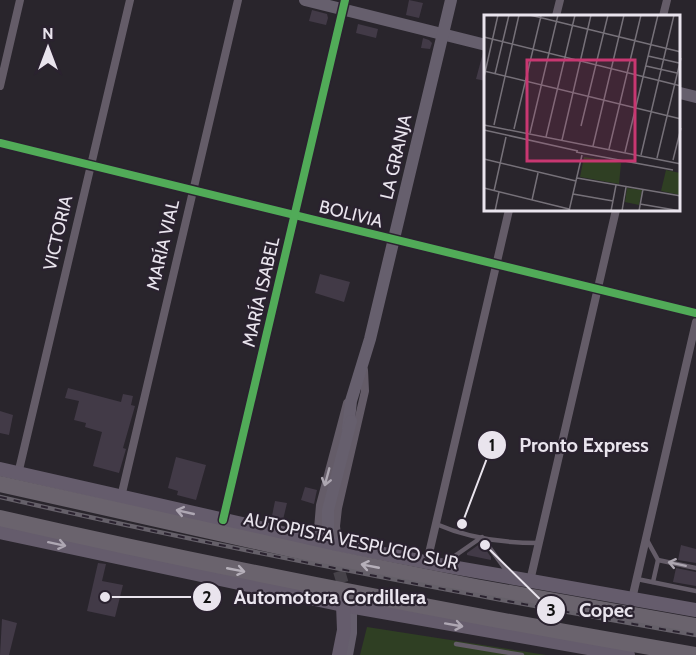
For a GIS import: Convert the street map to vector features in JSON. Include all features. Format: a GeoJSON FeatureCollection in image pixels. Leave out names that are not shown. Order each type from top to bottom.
{"type":"FeatureCollection","features":[{"type":"Feature","properties":{"kind":"highway","name":"AUTOPISTA VESPUCIO SUR"},"geometry":{"type":"LineString","coordinates":[[0,484],[332,558],[477,587],[696,626]]}},
{"type":"Feature","properties":{"kind":"highway"},"geometry":{"type":"LineString","coordinates":[[0,518],[117,545],[379,599],[696,655]]}},
{"type":"Feature","properties":{"kind":"main road"},"geometry":{"type":"LineString","coordinates":[[305,0],[344,5],[484,44]]}},
{"type":"Feature","properties":{"kind":"main road","name":"LA GRANJA"},"geometry":{"type":"LineString","coordinates":[[323,537],[451,0]]}},
{"type":"Feature","properties":{"kind":"main road"},"geometry":{"type":"LineString","coordinates":[[681,93],[696,97]]}},
{"type":"Feature","properties":{"kind":"main road","name":"LA GRANJA"},"geometry":{"type":"LineString","coordinates":[[348,429],[351,401],[366,356]]}},
{"type":"Feature","properties":{"kind":"main road"},"geometry":{"type":"LineString","coordinates":[[0,470],[222,520],[323,537],[338,545],[696,610]]}},
{"type":"Feature","properties":{"kind":"main road"},"geometry":{"type":"LineString","coordinates":[[0,532],[347,610],[628,655]]}},
{"type":"Feature","properties":{"kind":"main road"},"geometry":{"type":"LineString","coordinates":[[339,655],[347,610]]}},
{"type":"Feature","properties":{"kind":"main road"},"geometry":{"type":"LineString","coordinates":[[347,610],[351,633],[347,655]]}},
{"type":"Feature","properties":{"kind":"street"},"geometry":{"type":"LineString","coordinates":[[0,86],[20,0]]}},
{"type":"Feature","properties":{"kind":"street","name":"VICTORIA"},"geometry":{"type":"LineString","coordinates":[[18,474],[130,0]]}},
{"type":"Feature","properties":{"kind":"street","name":"MARÍA VIAL"},"geometry":{"type":"LineString","coordinates":[[121,497],[238,0]]}},
{"type":"Feature","properties":{"kind":"street"},"geometry":{"type":"LineString","coordinates":[[556,15],[560,0]]}},
{"type":"Feature","properties":{"kind":"street"},"geometry":{"type":"LineString","coordinates":[[663,15],[667,0]]}},
{"type":"Feature","properties":{"kind":"street","name":"MARÍA ISABEL"},"geometry":{"type":"LineString","coordinates":[[222,520],[344,5]]}},
{"type":"Feature","properties":{"kind":"street","name":"BOLIVIA"},"geometry":{"type":"LineString","coordinates":[[0,142],[696,313]]}},
{"type":"Feature","properties":{"kind":"street"},"geometry":{"type":"LineString","coordinates":[[427,562],[508,212]]}},
{"type":"Feature","properties":{"kind":"street"},"geometry":{"type":"LineString","coordinates":[[530,581],[616,212]]}},
{"type":"Feature","properties":{"kind":"street"},"geometry":{"type":"LineString","coordinates":[[632,599],[696,322]]}},
{"type":"Feature","properties":{"kind":"street","name":"LA GRANJA"},"geometry":{"type":"LineString","coordinates":[[338,545],[336,517],[365,391],[364,370]]}},
{"type":"Feature","properties":{"kind":"street","name":"LA GRANJA"},"geometry":{"type":"LineString","coordinates":[[323,537],[320,505],[342,418],[356,381]]}},
{"type":"Feature","properties":{"kind":"lane"},"geometry":{"type":"LineString","coordinates":[[436,524],[453,532],[509,543],[538,543]]}},
{"type":"Feature","properties":{"kind":"lane"},"geometry":{"type":"LineString","coordinates":[[441,565],[482,537]]}},
{"type":"Feature","properties":{"kind":"lane"},"geometry":{"type":"LineString","coordinates":[[482,537],[511,578]]}},
{"type":"Feature","properties":{"kind":"lane"},"geometry":{"type":"LineString","coordinates":[[646,538],[658,560],[653,582]]}},
{"type":"Feature","properties":{"kind":"lane"},"geometry":{"type":"LineString","coordinates":[[658,560],[696,568]]}},
{"type":"Feature","properties":{"kind":"lane"},"geometry":{"type":"LineString","coordinates":[[637,579],[696,591]]}},
{"type":"Feature","properties":{"kind":"lane"},"geometry":{"type":"LineString","coordinates":[[456,644],[522,655]]}},
{"type":"Feature","properties":{"kind":"green space"},"geometry":{"type":"Polygon","coordinates":[[[367,627],[546,655],[360,655],[367,627]]]}},
{"type":"Feature","properties":{"kind":"building"},"geometry":{"type":"Polygon","coordinates":[[[409,0],[423,3],[419,18],[406,15],[409,0]]]}},
{"type":"Feature","properties":{"kind":"building"},"geometry":{"type":"Polygon","coordinates":[[[312,10],[327,14],[326,25],[309,21],[312,10]]]}},
{"type":"Feature","properties":{"kind":"building"},"geometry":{"type":"Polygon","coordinates":[[[358,24],[378,29],[376,38],[356,33],[358,24]]]}},
{"type":"Feature","properties":{"kind":"building"},"geometry":{"type":"Polygon","coordinates":[[[423,38],[432,43],[430,49],[421,48],[423,38]]]}},
{"type":"Feature","properties":{"kind":"building"},"geometry":{"type":"Polygon","coordinates":[[[483,53],[484,53],[484,81],[476,79],[483,53]]]}},
{"type":"Feature","properties":{"kind":"building"},"geometry":{"type":"Polygon","coordinates":[[[320,274],[350,282],[344,302],[315,293],[320,274]]]}},
{"type":"Feature","properties":{"kind":"building"},"geometry":{"type":"Polygon","coordinates":[[[68,388],[121,402],[123,394],[133,396],[131,405],[135,406],[123,448],[126,449],[119,473],[93,466],[102,432],[85,427],[86,423],[74,420],[79,401],[65,398],[68,388]]]}},
{"type":"Feature","properties":{"kind":"building"},"geometry":{"type":"Polygon","coordinates":[[[0,411],[13,415],[9,435],[0,433],[0,411]]]}},
{"type":"Feature","properties":{"kind":"building"},"geometry":{"type":"Polygon","coordinates":[[[176,457],[206,465],[196,500],[177,495],[178,491],[168,488],[176,457]]]}},
{"type":"Feature","properties":{"kind":"building"},"geometry":{"type":"Polygon","coordinates":[[[305,487],[317,490],[314,504],[301,500],[305,487]]]}},
{"type":"Feature","properties":{"kind":"building"},"geometry":{"type":"Polygon","coordinates":[[[275,501],[287,503],[282,524],[271,521],[275,501]]]}},
{"type":"Feature","properties":{"kind":"building"},"geometry":{"type":"Polygon","coordinates":[[[481,543],[491,557],[491,560],[467,555],[481,543]]]}},
{"type":"Feature","properties":{"kind":"building"},"geometry":{"type":"Polygon","coordinates":[[[681,545],[696,549],[696,563],[678,560],[681,545]]]}},
{"type":"Feature","properties":{"kind":"building"},"geometry":{"type":"Polygon","coordinates":[[[98,563],[106,564],[102,581],[123,585],[115,617],[87,611],[98,563]]]}},
{"type":"Feature","properties":{"kind":"building"},"geometry":{"type":"Polygon","coordinates":[[[676,568],[696,572],[696,586],[673,582],[676,568]]]}},
{"type":"Feature","properties":{"kind":"building"},"geometry":{"type":"Polygon","coordinates":[[[2,619],[17,623],[9,655],[0,655],[2,619]]]}},
{"type":"Feature","properties":{"kind":"tunnel"},"geometry":{"type":"LineString","coordinates":[[334,554],[347,598]]}},
{"type":"Feature","properties":{"kind":"railway"},"geometry":{"type":"LineString","coordinates":[[0,497],[347,570],[696,635]]}},
{"type":"Feature","properties":{"kind":"cycle path"},"geometry":{"type":"LineString","coordinates":[[223,520],[345,0]]}},
{"type":"Feature","properties":{"kind":"cycle path"},"geometry":{"type":"LineString","coordinates":[[0,143],[696,313]]}},
{"type":"Feature","properties":{"kind":"place","name":"Pronto Express"},"geometry":{"type":"Point","coordinates":[462,524]}},
{"type":"Feature","properties":{"kind":"place","name":"Copec"},"geometry":{"type":"Point","coordinates":[485,545]}},
{"type":"Feature","properties":{"kind":"place","name":"Automotora Cordillera"},"geometry":{"type":"Point","coordinates":[105,597]}}]}
